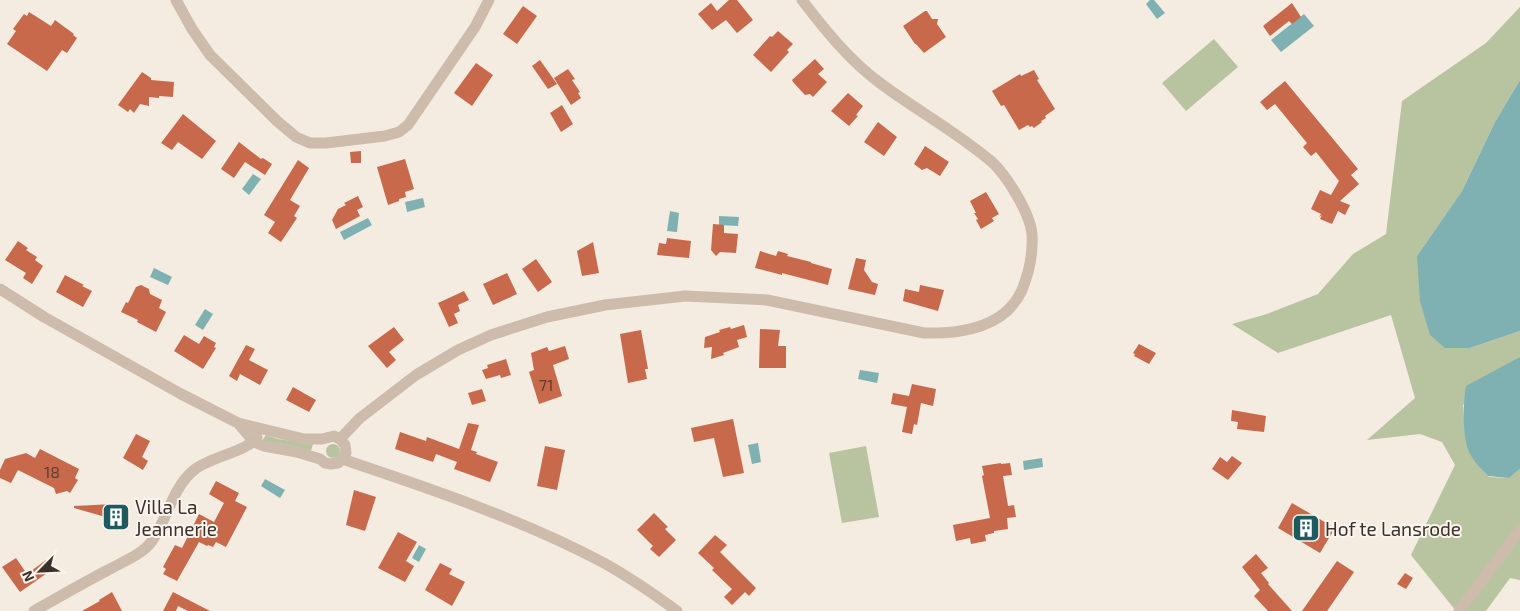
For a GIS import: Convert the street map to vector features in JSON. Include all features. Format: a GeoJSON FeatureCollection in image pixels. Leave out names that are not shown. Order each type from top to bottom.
{"type":"FeatureCollection","features":[{"type":"Feature","properties":{"kind":"street"},"geometry":{"type":"LineString","coordinates":[[176,0],[192,29],[210,55],[277,121],[296,137],[310,143],[385,136],[399,132],[408,125],[474,27],[489,0]]}},
{"type":"Feature","properties":{"kind":"street"},"geometry":{"type":"LineString","coordinates":[[340,439],[360,418],[416,375],[458,350],[491,335],[547,317],[605,305],[685,296],[767,300],[924,333],[940,334],[989,324],[1006,312],[1019,296],[1026,281],[1032,233],[1011,185],[993,163],[860,67],[831,37],[802,0]]}},
{"type":"Feature","properties":{"kind":"street"},"geometry":{"type":"LineString","coordinates":[[0,289],[44,317],[138,370],[238,423],[304,439],[322,439],[334,436],[345,445],[346,452],[338,463],[325,463],[320,459],[283,448],[264,446],[254,442],[238,423]]}},
{"type":"Feature","properties":{"kind":"street"},"geometry":{"type":"LineString","coordinates":[[34,611],[132,558],[151,542],[179,485],[202,463],[254,442],[257,437],[257,428]]}},
{"type":"Feature","properties":{"kind":"street"},"geometry":{"type":"LineString","coordinates":[[320,459],[318,446],[322,439]]}},
{"type":"Feature","properties":{"kind":"street"},"geometry":{"type":"LineString","coordinates":[[342,459],[440,492],[548,535],[606,564],[677,611]]}},
{"type":"Feature","properties":{"kind":"street"},"geometry":{"type":"LineString","coordinates":[[1459,611],[1520,530]]}},
{"type":"Feature","properties":{"kind":"green space"},"geometry":{"type":"Polygon","coordinates":[[[1520,7],[1520,80],[1495,122],[1462,191],[1417,256],[1470,348],[1520,331],[1520,357],[1463,405],[1468,444],[1475,460],[1489,477],[1509,478],[1520,469],[1520,580],[1510,578],[1486,611],[1456,611],[1411,555],[1455,465],[1442,442],[1420,434],[1367,440],[1415,398],[1391,315],[1278,353],[1232,324],[1267,314],[1318,294],[1353,254],[1386,234],[1402,101],[1486,43],[1520,7]]]}},
{"type":"Feature","properties":{"kind":"green space"},"geometry":{"type":"Polygon","coordinates":[[[1214,39],[1238,67],[1186,111],[1162,83],[1214,39]]]}},
{"type":"Feature","properties":{"kind":"green space"},"geometry":{"type":"Polygon","coordinates":[[[266,435],[278,439],[313,444],[311,451],[264,441],[263,439],[266,435]]]}},
{"type":"Feature","properties":{"kind":"green space"},"geometry":{"type":"Polygon","coordinates":[[[330,444],[336,444],[340,451],[336,458],[330,458],[326,454],[326,448],[330,444]]]}},
{"type":"Feature","properties":{"kind":"green space"},"geometry":{"type":"Polygon","coordinates":[[[866,446],[879,517],[842,523],[829,453],[866,446]]]}},
{"type":"Feature","properties":{"kind":"water"},"geometry":{"type":"Polygon","coordinates":[[[1150,0],[1154,0],[1165,13],[1157,19],[1146,4],[1150,0]]]}},
{"type":"Feature","properties":{"kind":"water"},"geometry":{"type":"Polygon","coordinates":[[[1304,14],[1314,26],[1281,52],[1271,40],[1304,14]]]}},
{"type":"Feature","properties":{"kind":"water"},"geometry":{"type":"Polygon","coordinates":[[[1520,80],[1520,331],[1470,348],[1445,348],[1430,335],[1420,301],[1417,256],[1462,191],[1495,122],[1520,80]]]}},
{"type":"Feature","properties":{"kind":"water"},"geometry":{"type":"Polygon","coordinates":[[[253,174],[261,179],[249,195],[242,189],[253,174]]]}},
{"type":"Feature","properties":{"kind":"water"},"geometry":{"type":"Polygon","coordinates":[[[423,198],[425,207],[407,212],[405,202],[423,198]]]}},
{"type":"Feature","properties":{"kind":"water"},"geometry":{"type":"Polygon","coordinates":[[[670,211],[679,213],[677,232],[667,231],[670,211]]]}},
{"type":"Feature","properties":{"kind":"water"},"geometry":{"type":"Polygon","coordinates":[[[719,216],[739,217],[738,226],[719,225],[719,216]]]}},
{"type":"Feature","properties":{"kind":"water"},"geometry":{"type":"Polygon","coordinates":[[[368,218],[372,225],[344,240],[340,232],[368,218]]]}},
{"type":"Feature","properties":{"kind":"water"},"geometry":{"type":"Polygon","coordinates":[[[154,268],[172,277],[168,285],[150,277],[154,268]]]}},
{"type":"Feature","properties":{"kind":"water"},"geometry":{"type":"Polygon","coordinates":[[[205,309],[213,314],[203,330],[195,325],[205,309]]]}},
{"type":"Feature","properties":{"kind":"water"},"geometry":{"type":"Polygon","coordinates":[[[1520,357],[1520,469],[1509,478],[1488,476],[1473,459],[1465,437],[1464,401],[1466,386],[1520,357]]]}},
{"type":"Feature","properties":{"kind":"water"},"geometry":{"type":"Polygon","coordinates":[[[860,370],[879,373],[877,383],[858,379],[860,370]]]}},
{"type":"Feature","properties":{"kind":"water"},"geometry":{"type":"Polygon","coordinates":[[[758,443],[761,462],[752,464],[748,445],[758,443]]]}},
{"type":"Feature","properties":{"kind":"water"},"geometry":{"type":"Polygon","coordinates":[[[1042,458],[1043,467],[1024,470],[1023,461],[1042,458]]]}},
{"type":"Feature","properties":{"kind":"water"},"geometry":{"type":"Polygon","coordinates":[[[265,479],[285,490],[280,498],[261,486],[265,479]]]}},
{"type":"Feature","properties":{"kind":"water"},"geometry":{"type":"Polygon","coordinates":[[[419,545],[426,549],[419,562],[412,558],[419,545]]]}},
{"type":"Feature","properties":{"kind":"building"},"geometry":{"type":"Polygon","coordinates":[[[729,0],[737,0],[753,20],[737,33],[726,20],[712,30],[698,14],[711,3],[717,11],[729,0]]]}},
{"type":"Feature","properties":{"kind":"building"},"geometry":{"type":"Polygon","coordinates":[[[1292,3],[1301,17],[1292,24],[1289,21],[1270,36],[1263,26],[1292,3]]]}},
{"type":"Feature","properties":{"kind":"building"},"geometry":{"type":"Polygon","coordinates":[[[523,6],[537,16],[517,44],[503,34],[523,6]]]}},
{"type":"Feature","properties":{"kind":"building"},"geometry":{"type":"Polygon","coordinates":[[[927,11],[932,19],[938,19],[937,24],[946,37],[924,53],[915,44],[903,26],[927,11]]]}},
{"type":"Feature","properties":{"kind":"building"},"geometry":{"type":"Polygon","coordinates":[[[29,12],[51,26],[55,20],[77,38],[67,53],[62,50],[47,71],[7,44],[16,31],[13,29],[24,14],[27,16],[29,12]]]}},
{"type":"Feature","properties":{"kind":"building"},"geometry":{"type":"Polygon","coordinates":[[[778,31],[793,44],[787,50],[789,52],[771,72],[753,55],[770,36],[772,37],[778,31]]]}},
{"type":"Feature","properties":{"kind":"building"},"geometry":{"type":"Polygon","coordinates":[[[815,59],[824,69],[818,74],[827,82],[813,97],[810,94],[805,95],[792,80],[815,59]]]}},
{"type":"Feature","properties":{"kind":"building"},"geometry":{"type":"Polygon","coordinates":[[[540,60],[557,84],[548,89],[532,66],[540,60]]]}},
{"type":"Feature","properties":{"kind":"building"},"geometry":{"type":"Polygon","coordinates":[[[476,63],[493,75],[472,106],[454,93],[476,63]]]}},
{"type":"Feature","properties":{"kind":"building"},"geometry":{"type":"Polygon","coordinates":[[[568,69],[575,79],[572,80],[580,92],[578,93],[581,98],[571,105],[554,78],[568,69]]]}},
{"type":"Feature","properties":{"kind":"building"},"geometry":{"type":"Polygon","coordinates":[[[1034,70],[1039,79],[1037,80],[1055,109],[1045,116],[1046,118],[1034,128],[1028,125],[1019,130],[1004,105],[1001,106],[992,91],[1020,74],[1021,76],[1034,70]]]}},
{"type":"Feature","properties":{"kind":"building"},"geometry":{"type":"Polygon","coordinates":[[[142,72],[151,80],[174,82],[173,97],[149,97],[149,106],[140,104],[134,113],[130,109],[128,112],[118,105],[142,72]]]}},
{"type":"Feature","properties":{"kind":"building"},"geometry":{"type":"Polygon","coordinates":[[[1285,81],[1358,169],[1351,175],[1359,184],[1340,201],[1350,205],[1345,215],[1338,211],[1332,224],[1320,219],[1322,215],[1319,217],[1321,214],[1311,209],[1320,190],[1331,195],[1339,181],[1316,152],[1311,156],[1303,147],[1307,143],[1275,104],[1267,110],[1260,102],[1285,81]]]}},
{"type":"Feature","properties":{"kind":"building"},"geometry":{"type":"Polygon","coordinates":[[[848,93],[863,106],[856,115],[858,116],[849,126],[831,111],[848,93]]]}},
{"type":"Feature","properties":{"kind":"building"},"geometry":{"type":"Polygon","coordinates":[[[562,105],[573,124],[561,132],[550,113],[562,105]]]}},
{"type":"Feature","properties":{"kind":"building"},"geometry":{"type":"Polygon","coordinates":[[[183,114],[216,141],[202,159],[178,142],[172,150],[161,143],[183,114]]]}},
{"type":"Feature","properties":{"kind":"building"},"geometry":{"type":"Polygon","coordinates":[[[878,122],[897,137],[884,156],[864,142],[878,122]]]}},
{"type":"Feature","properties":{"kind":"building"},"geometry":{"type":"Polygon","coordinates":[[[239,142],[261,159],[263,158],[272,164],[265,175],[245,162],[234,178],[221,169],[239,142]]]}},
{"type":"Feature","properties":{"kind":"building"},"geometry":{"type":"Polygon","coordinates":[[[925,146],[949,162],[940,176],[927,168],[922,170],[914,164],[925,146]]]}},
{"type":"Feature","properties":{"kind":"building"},"geometry":{"type":"Polygon","coordinates":[[[361,151],[361,163],[351,163],[350,152],[361,151]]]}},
{"type":"Feature","properties":{"kind":"building"},"geometry":{"type":"Polygon","coordinates":[[[405,159],[414,189],[405,192],[406,197],[388,205],[377,167],[405,159]]]}},
{"type":"Feature","properties":{"kind":"building"},"geometry":{"type":"Polygon","coordinates":[[[298,160],[309,168],[290,200],[300,206],[294,216],[297,218],[281,242],[268,233],[275,222],[264,215],[298,160]]]}},
{"type":"Feature","properties":{"kind":"building"},"geometry":{"type":"Polygon","coordinates":[[[986,192],[999,214],[992,218],[994,221],[981,229],[970,201],[986,192]]]}},
{"type":"Feature","properties":{"kind":"building"},"geometry":{"type":"Polygon","coordinates":[[[358,196],[363,207],[357,210],[360,216],[336,229],[332,220],[338,209],[346,205],[344,203],[358,196]]]}},
{"type":"Feature","properties":{"kind":"building"},"geometry":{"type":"Polygon","coordinates":[[[713,224],[724,225],[724,233],[738,234],[736,253],[720,252],[716,256],[711,250],[713,224]]]}},
{"type":"Feature","properties":{"kind":"building"},"geometry":{"type":"Polygon","coordinates":[[[667,238],[691,241],[689,258],[657,255],[659,243],[666,244],[667,238]]]}},
{"type":"Feature","properties":{"kind":"building"},"geometry":{"type":"Polygon","coordinates":[[[18,241],[28,248],[26,250],[37,257],[35,260],[43,266],[32,284],[23,278],[26,273],[5,260],[18,241]]]}},
{"type":"Feature","properties":{"kind":"building"},"geometry":{"type":"Polygon","coordinates":[[[593,242],[599,273],[582,276],[577,251],[593,242]]]}},
{"type":"Feature","properties":{"kind":"building"},"geometry":{"type":"Polygon","coordinates":[[[760,251],[776,256],[778,251],[788,254],[787,256],[832,269],[828,285],[755,268],[760,251]]]}},
{"type":"Feature","properties":{"kind":"building"},"geometry":{"type":"Polygon","coordinates":[[[856,258],[866,260],[864,270],[872,282],[878,284],[875,295],[848,289],[856,258]]]}},
{"type":"Feature","properties":{"kind":"building"},"geometry":{"type":"Polygon","coordinates":[[[536,259],[552,282],[538,292],[522,269],[536,259]]]}},
{"type":"Feature","properties":{"kind":"building"},"geometry":{"type":"Polygon","coordinates":[[[507,273],[517,294],[493,305],[483,284],[507,273]]]}},
{"type":"Feature","properties":{"kind":"building"},"geometry":{"type":"Polygon","coordinates":[[[65,275],[92,291],[83,307],[56,292],[65,275]]]}},
{"type":"Feature","properties":{"kind":"building"},"geometry":{"type":"Polygon","coordinates":[[[141,285],[149,289],[150,294],[162,300],[159,308],[166,312],[156,332],[121,312],[136,287],[141,285]]]}},
{"type":"Feature","properties":{"kind":"building"},"geometry":{"type":"Polygon","coordinates":[[[920,285],[944,290],[938,311],[903,301],[905,289],[919,292],[920,285]]]}},
{"type":"Feature","properties":{"kind":"building"},"geometry":{"type":"Polygon","coordinates":[[[464,291],[469,300],[458,305],[460,311],[454,314],[458,323],[449,327],[438,303],[464,291]]]}},
{"type":"Feature","properties":{"kind":"building"},"geometry":{"type":"Polygon","coordinates":[[[744,325],[747,337],[737,340],[739,347],[711,359],[712,347],[704,348],[705,337],[720,332],[719,330],[744,325]]]}},
{"type":"Feature","properties":{"kind":"building"},"geometry":{"type":"Polygon","coordinates":[[[394,327],[404,340],[389,352],[396,360],[387,368],[368,346],[394,327]]]}},
{"type":"Feature","properties":{"kind":"building"},"geometry":{"type":"Polygon","coordinates":[[[760,329],[780,330],[778,346],[786,346],[786,368],[759,368],[760,329]]]}},
{"type":"Feature","properties":{"kind":"building"},"geometry":{"type":"Polygon","coordinates":[[[641,330],[648,369],[645,369],[647,379],[628,383],[620,334],[641,330]]]}},
{"type":"Feature","properties":{"kind":"building"},"geometry":{"type":"Polygon","coordinates":[[[184,335],[199,344],[204,336],[216,343],[214,347],[216,348],[203,369],[174,351],[184,335]]]}},
{"type":"Feature","properties":{"kind":"building"},"geometry":{"type":"Polygon","coordinates":[[[1139,344],[1156,353],[1149,364],[1134,356],[1135,354],[1133,353],[1139,344]]]}},
{"type":"Feature","properties":{"kind":"building"},"geometry":{"type":"Polygon","coordinates":[[[246,345],[255,349],[249,360],[268,370],[260,385],[240,374],[237,381],[229,376],[246,345]]]}},
{"type":"Feature","properties":{"kind":"building"},"geometry":{"type":"Polygon","coordinates":[[[565,346],[569,359],[553,365],[562,396],[539,404],[529,372],[534,370],[531,353],[547,347],[549,351],[565,346]]]}},
{"type":"Feature","properties":{"kind":"building"},"geometry":{"type":"Polygon","coordinates":[[[506,359],[511,375],[501,378],[500,375],[486,379],[482,370],[488,368],[487,365],[506,359]]]}},
{"type":"Feature","properties":{"kind":"building"},"geometry":{"type":"Polygon","coordinates":[[[912,384],[936,389],[933,406],[921,403],[917,425],[914,424],[912,434],[902,432],[907,407],[891,404],[893,393],[909,396],[912,384]]]}},
{"type":"Feature","properties":{"kind":"building"},"geometry":{"type":"Polygon","coordinates":[[[293,387],[316,400],[309,412],[286,400],[293,387]]]}},
{"type":"Feature","properties":{"kind":"building"},"geometry":{"type":"Polygon","coordinates":[[[482,389],[486,401],[472,405],[468,393],[482,389]]]}},
{"type":"Feature","properties":{"kind":"building"},"geometry":{"type":"Polygon","coordinates":[[[1232,410],[1266,416],[1264,432],[1237,429],[1238,422],[1231,421],[1232,410]]]}},
{"type":"Feature","properties":{"kind":"building"},"geometry":{"type":"Polygon","coordinates":[[[733,419],[744,473],[723,477],[714,438],[694,442],[691,428],[733,419]]]}},
{"type":"Feature","properties":{"kind":"building"},"geometry":{"type":"Polygon","coordinates":[[[468,423],[479,425],[471,450],[477,452],[476,454],[498,462],[490,482],[454,469],[457,462],[436,454],[433,462],[395,449],[400,432],[426,441],[427,437],[459,449],[468,423]]]}},
{"type":"Feature","properties":{"kind":"building"},"geometry":{"type":"Polygon","coordinates":[[[136,434],[150,441],[142,457],[148,461],[143,470],[123,458],[136,434]]]}},
{"type":"Feature","properties":{"kind":"building"},"geometry":{"type":"Polygon","coordinates":[[[545,446],[565,450],[557,490],[537,486],[545,446]]]}},
{"type":"Feature","properties":{"kind":"building"},"geometry":{"type":"Polygon","coordinates":[[[40,449],[79,469],[75,478],[78,480],[70,493],[67,491],[56,494],[54,488],[18,470],[11,483],[0,478],[0,470],[5,459],[26,453],[35,458],[40,449]]]}},
{"type":"Feature","properties":{"kind":"building"},"geometry":{"type":"Polygon","coordinates":[[[1232,456],[1242,463],[1228,480],[1212,469],[1220,457],[1227,462],[1232,456]]]}},
{"type":"Feature","properties":{"kind":"building"},"geometry":{"type":"Polygon","coordinates":[[[1010,463],[1012,475],[1003,476],[1008,506],[1014,505],[1016,517],[1007,518],[1008,529],[994,531],[994,533],[985,535],[986,541],[971,544],[970,538],[956,541],[953,525],[990,518],[982,476],[984,475],[982,466],[1010,463]]]}},
{"type":"Feature","properties":{"kind":"building"},"geometry":{"type":"Polygon","coordinates":[[[216,481],[239,493],[235,501],[247,507],[226,547],[216,542],[213,547],[199,542],[177,581],[163,574],[166,569],[163,567],[175,545],[182,548],[199,514],[214,522],[224,503],[209,494],[216,481]]]}},
{"type":"Feature","properties":{"kind":"building"},"geometry":{"type":"Polygon","coordinates":[[[354,490],[376,497],[365,531],[346,525],[354,490]]]}},
{"type":"Feature","properties":{"kind":"building","name":"Hof te Lansrode"},"geometry":{"type":"Polygon","coordinates":[[[1292,503],[1335,528],[1320,553],[1278,528],[1292,503]]]}},
{"type":"Feature","properties":{"kind":"building","name":"Villa La Jeannerie"},"geometry":{"type":"Polygon","coordinates":[[[114,504],[120,507],[129,518],[117,531],[102,516],[74,508],[74,506],[114,504]]]}},
{"type":"Feature","properties":{"kind":"building"},"geometry":{"type":"Polygon","coordinates":[[[654,513],[668,527],[665,529],[676,540],[659,557],[650,549],[653,546],[637,530],[654,513]]]}},
{"type":"Feature","properties":{"kind":"building"},"geometry":{"type":"Polygon","coordinates":[[[398,532],[417,542],[406,561],[414,566],[405,582],[378,568],[398,532]]]}},
{"type":"Feature","properties":{"kind":"building"},"geometry":{"type":"Polygon","coordinates":[[[715,535],[727,545],[720,552],[756,588],[749,596],[745,592],[732,605],[724,597],[732,589],[698,553],[715,535]]]}},
{"type":"Feature","properties":{"kind":"building"},"geometry":{"type":"Polygon","coordinates":[[[1256,554],[1268,568],[1261,573],[1268,584],[1292,611],[1268,611],[1254,596],[1260,590],[1242,567],[1256,554]]]}},
{"type":"Feature","properties":{"kind":"building"},"geometry":{"type":"Polygon","coordinates":[[[16,558],[27,574],[46,560],[53,569],[20,592],[2,567],[16,558]]]}},
{"type":"Feature","properties":{"kind":"building","name":"Hof te Lansrode"},"geometry":{"type":"Polygon","coordinates":[[[1337,561],[1354,572],[1327,611],[1302,611],[1337,561]]]}},
{"type":"Feature","properties":{"kind":"building"},"geometry":{"type":"Polygon","coordinates":[[[440,563],[452,569],[449,574],[465,582],[452,606],[425,590],[440,563]]]}},
{"type":"Feature","properties":{"kind":"building"},"geometry":{"type":"Polygon","coordinates":[[[1405,573],[1413,578],[1406,589],[1397,584],[1405,573]]]}},
{"type":"Feature","properties":{"kind":"building"},"geometry":{"type":"Polygon","coordinates":[[[112,592],[122,611],[82,611],[100,601],[112,592]]]}},
{"type":"Feature","properties":{"kind":"building"},"geometry":{"type":"Polygon","coordinates":[[[173,592],[210,611],[188,611],[178,606],[176,611],[163,611],[173,592]]]}},
{"type":"Feature","properties":{"kind":"place","name":"Villa La Jeannerie"},"geometry":{"type":"Point","coordinates":[116,517]}},
{"type":"Feature","properties":{"kind":"place","name":"Hof te Lansrode"},"geometry":{"type":"Point","coordinates":[1306,528]}}]}
